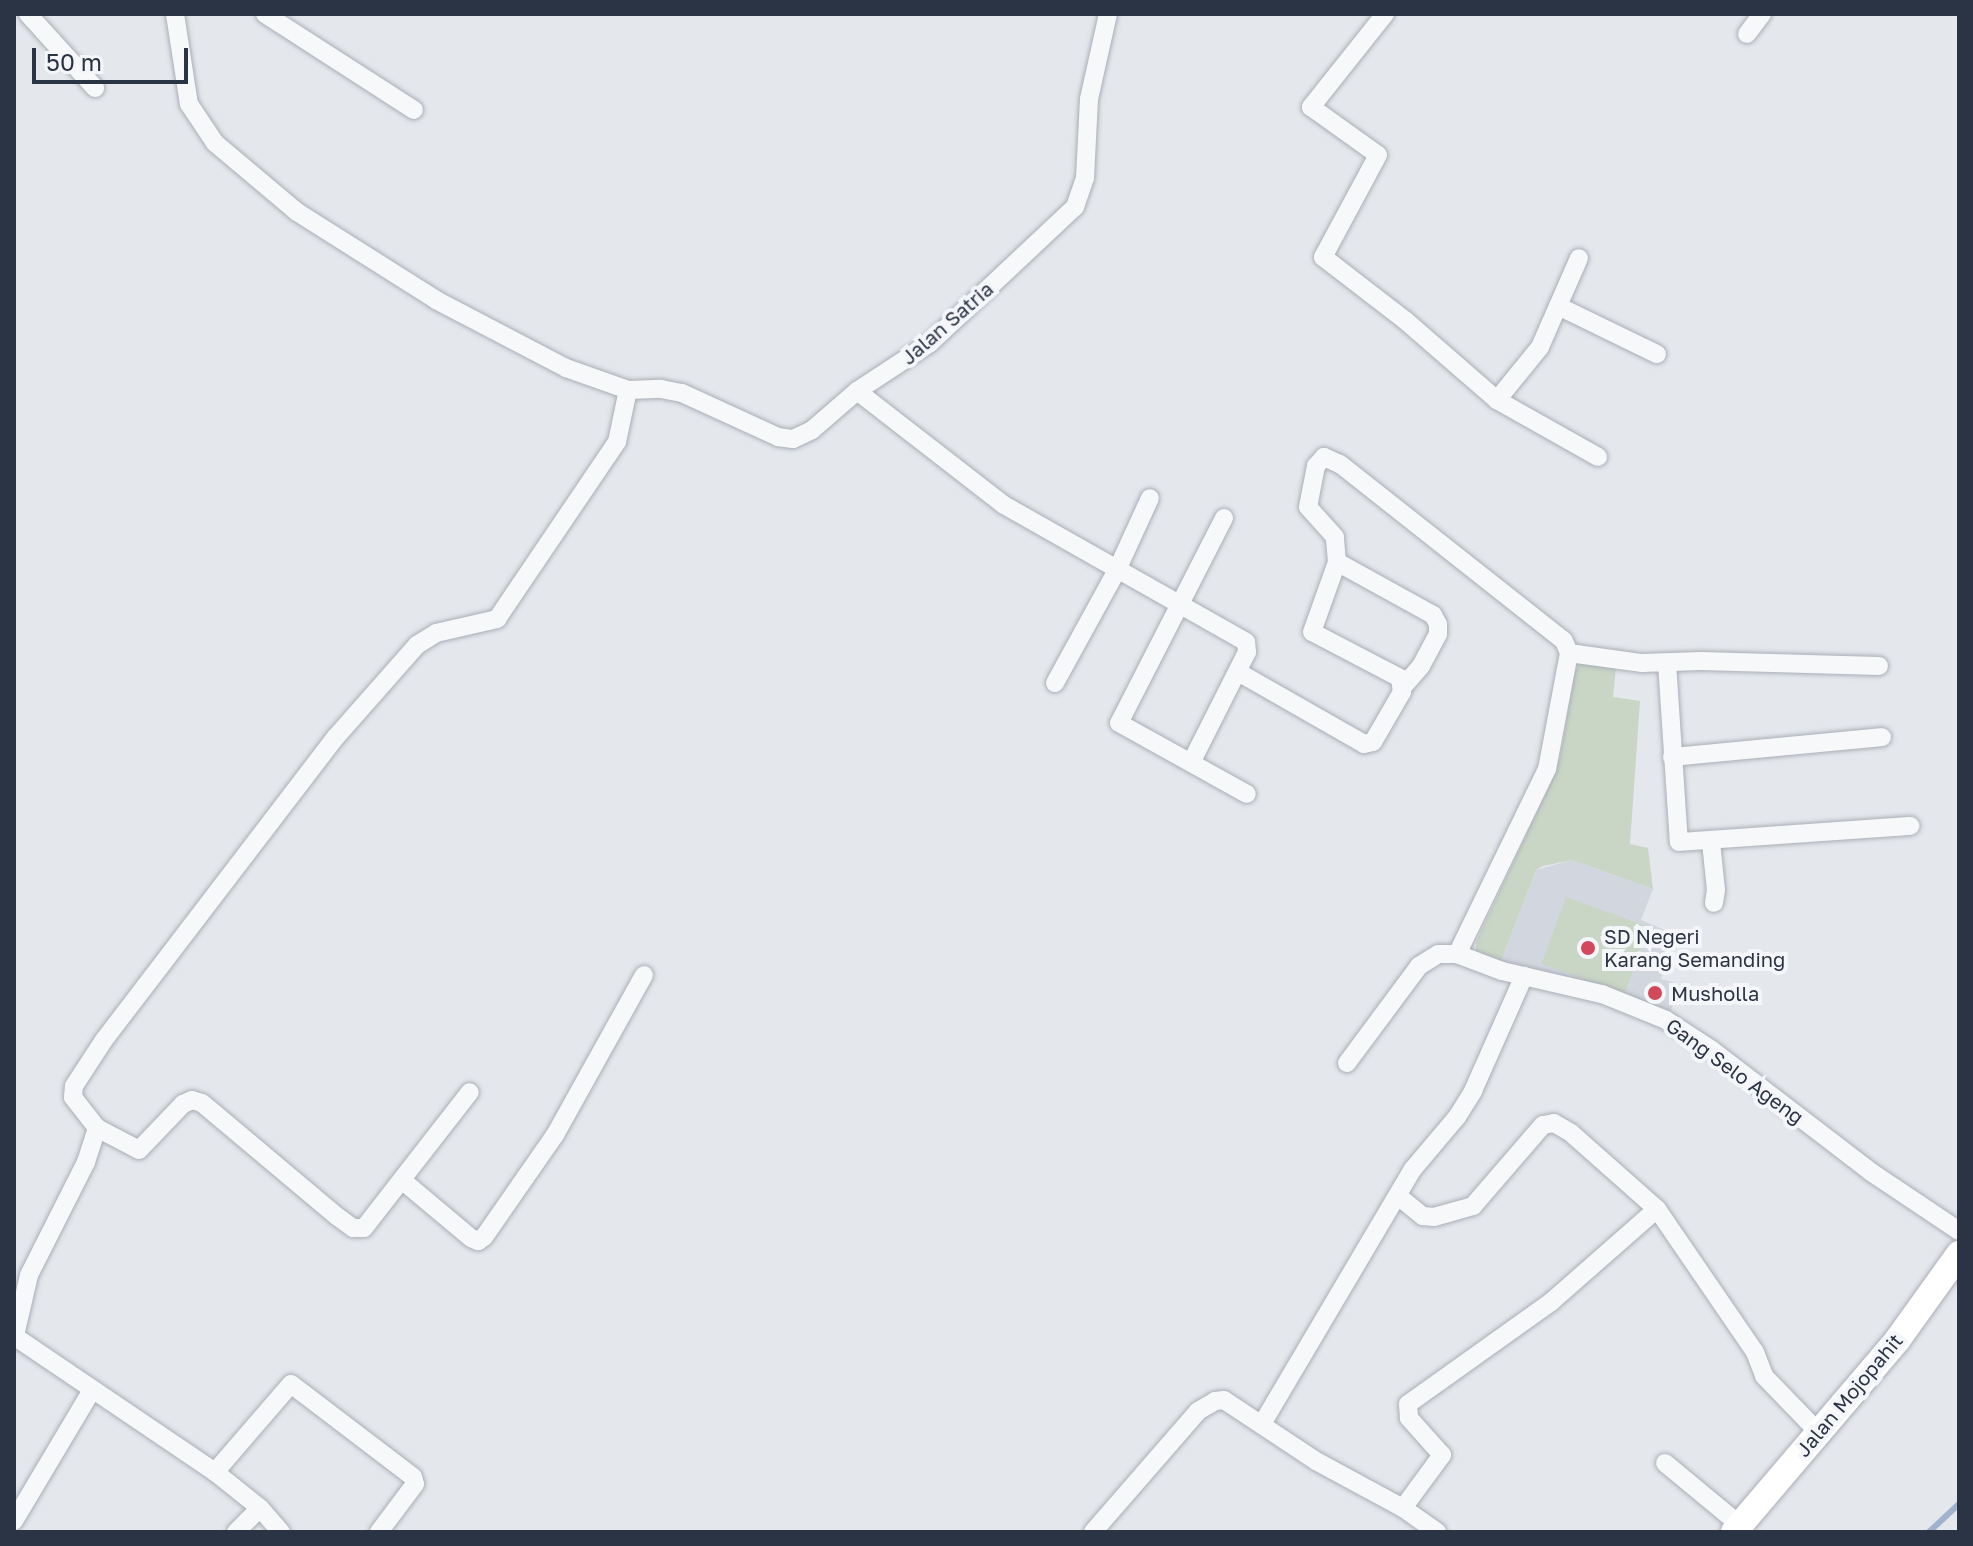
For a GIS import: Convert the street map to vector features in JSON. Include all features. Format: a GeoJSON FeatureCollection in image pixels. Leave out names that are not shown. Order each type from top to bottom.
{"type":"FeatureCollection","features":[{"type":"Feature","properties":{"kind":"street"},"geometry":{"type":"LineString","coordinates":[[28,14],[95,88]]}},
{"type":"Feature","properties":{"kind":"street"},"geometry":{"type":"LineString","coordinates":[[175,14],[189,104],[215,143],[252,176],[297,212],[436,300],[566,368],[628,390],[617,442],[497,619],[436,633],[417,645],[335,738],[104,1040],[72,1092],[97,1128],[139,1150],[183,1104],[192,1100],[202,1103],[353,1228],[364,1228],[373,1221],[470,1092]]}},
{"type":"Feature","properties":{"kind":"street"},"geometry":{"type":"LineString","coordinates":[[265,14],[414,110]]}},
{"type":"Feature","properties":{"kind":"street","name":"Jalan Satria"},"geometry":{"type":"LineString","coordinates":[[628,390],[661,389],[682,393],[778,437],[793,439],[812,430],[857,391],[930,343],[1075,207],[1085,178],[1089,99],[1108,14]]}},
{"type":"Feature","properties":{"kind":"street"},"geometry":{"type":"LineString","coordinates":[[1385,14],[1311,107],[1378,155],[1323,257],[1406,321],[1497,400],[1598,457]]}},
{"type":"Feature","properties":{"kind":"street"},"geometry":{"type":"LineString","coordinates":[[1747,34],[1762,14]]}},
{"type":"Feature","properties":{"kind":"street"},"geometry":{"type":"LineString","coordinates":[[1497,400],[1540,347],[1579,258]]}},
{"type":"Feature","properties":{"kind":"street"},"geometry":{"type":"LineString","coordinates":[[1558,306],[1657,354]]}},
{"type":"Feature","properties":{"kind":"street"},"geometry":{"type":"LineString","coordinates":[[857,391],[1004,505],[1246,642],[1247,652],[1238,672],[1191,763]]}},
{"type":"Feature","properties":{"kind":"street"},"geometry":{"type":"LineString","coordinates":[[1347,1063],[1419,966],[1438,954],[1457,954],[1544,777],[1554,743],[1569,653],[1554,630],[1340,464],[1324,457],[1316,466],[1308,507],[1335,537],[1337,562],[1312,632],[1400,678],[1403,687]]}},
{"type":"Feature","properties":{"kind":"street"},"geometry":{"type":"LineString","coordinates":[[1055,683],[1117,570],[1150,498]]}},
{"type":"Feature","properties":{"kind":"street"},"geometry":{"type":"LineString","coordinates":[[1224,518],[1119,723],[1247,794]]}},
{"type":"Feature","properties":{"kind":"street"},"geometry":{"type":"LineString","coordinates":[[1238,672],[1364,744],[1373,742],[1403,687],[1421,666],[1438,634],[1438,624],[1433,615],[1337,562]]}},
{"type":"Feature","properties":{"kind":"street"},"geometry":{"type":"LineString","coordinates":[[1569,653],[1642,663],[1879,666]]}},
{"type":"Feature","properties":{"kind":"street"},"geometry":{"type":"LineString","coordinates":[[1667,663],[1672,705],[1677,837],[1683,843],[1910,826]]}},
{"type":"Feature","properties":{"kind":"street"},"geometry":{"type":"LineString","coordinates":[[1672,757],[1882,737]]}},
{"type":"Feature","properties":{"kind":"street"},"geometry":{"type":"LineString","coordinates":[[1711,842],[1716,890],[1714,903]]}},
{"type":"Feature","properties":{"kind":"street","name":"Gang Selo Ageng"},"geometry":{"type":"LineString","coordinates":[[1457,954],[1524,976],[1602,994],[1666,1020],[1712,1050],[1871,1172],[1959,1231]]}},
{"type":"Feature","properties":{"kind":"street"},"geometry":{"type":"LineString","coordinates":[[403,1181],[471,1238],[478,1241],[484,1237],[555,1135],[644,975]]}},
{"type":"Feature","properties":{"kind":"street"},"geometry":{"type":"LineString","coordinates":[[1262,1424],[1413,1169],[1473,1091],[1524,976]]}},
{"type":"Feature","properties":{"kind":"street"},"geometry":{"type":"LineString","coordinates":[[1398,1196],[1423,1216],[1434,1217],[1473,1206],[1543,1125],[1554,1123],[1571,1133],[1657,1209],[1755,1352],[1764,1376],[1818,1432]]}},
{"type":"Feature","properties":{"kind":"street"},"geometry":{"type":"LineString","coordinates":[[97,1128],[81,1173],[21,1270],[14,1337],[215,1472],[260,1508],[281,1532]]}},
{"type":"Feature","properties":{"kind":"street"},"geometry":{"type":"LineString","coordinates":[[1403,1508],[1441,1461],[1442,1455],[1409,1418],[1408,1404],[1551,1302],[1657,1209]]}},
{"type":"Feature","properties":{"kind":"street","name":"Jalan Mojopahit"},"geometry":{"type":"LineString","coordinates":[[1737,1528],[1898,1339],[1959,1254]]}},
{"type":"Feature","properties":{"kind":"street"},"geometry":{"type":"LineString","coordinates":[[215,1472],[291,1384],[413,1477],[415,1484],[379,1532]]}},
{"type":"Feature","properties":{"kind":"street"},"geometry":{"type":"LineString","coordinates":[[14,1521],[92,1390]]}},
{"type":"Feature","properties":{"kind":"street"},"geometry":{"type":"LineString","coordinates":[[1093,1532],[1206,1405],[1224,1400],[1316,1461],[1403,1508],[1437,1532]]}},
{"type":"Feature","properties":{"kind":"street"},"geometry":{"type":"LineString","coordinates":[[1665,1463],[1737,1528]]}},
{"type":"Feature","properties":{"kind":"street"},"geometry":{"type":"LineString","coordinates":[[236,1532],[260,1508]]}},
{"type":"Feature","properties":{"kind":"shaded area","name":"SD Negeri Karang Semanding"},"geometry":{"type":"Polygon","coordinates":[[[1572,860],[1653,889],[1641,920],[1674,934],[1661,979],[1679,984],[1670,1014],[1501,961],[1536,870],[1572,860]]]}},
{"type":"Feature","properties":{"kind":"green space"},"geometry":{"type":"Polygon","coordinates":[[[1580,664],[1616,667],[1613,697],[1640,701],[1630,844],[1648,848],[1653,889],[1572,860],[1543,866],[1536,870],[1501,961],[1476,953],[1476,942],[1560,758],[1575,671],[1580,664]]]}},
{"type":"Feature","properties":{"kind":"green space"},"geometry":{"type":"Polygon","coordinates":[[[1566,897],[1649,927],[1624,994],[1542,964],[1566,897]]]}},
{"type":"Feature","properties":{"kind":"waterway"},"geometry":{"type":"LineString","coordinates":[[1929,1532],[1959,1504]]}},
{"type":"Feature","properties":{"kind":"place","name":"SD Negeri Karang Semanding"},"geometry":{"type":"Point","coordinates":[1588,948]}},
{"type":"Feature","properties":{"kind":"place","name":"Musholla"},"geometry":{"type":"Point","coordinates":[1655,993]}}]}
